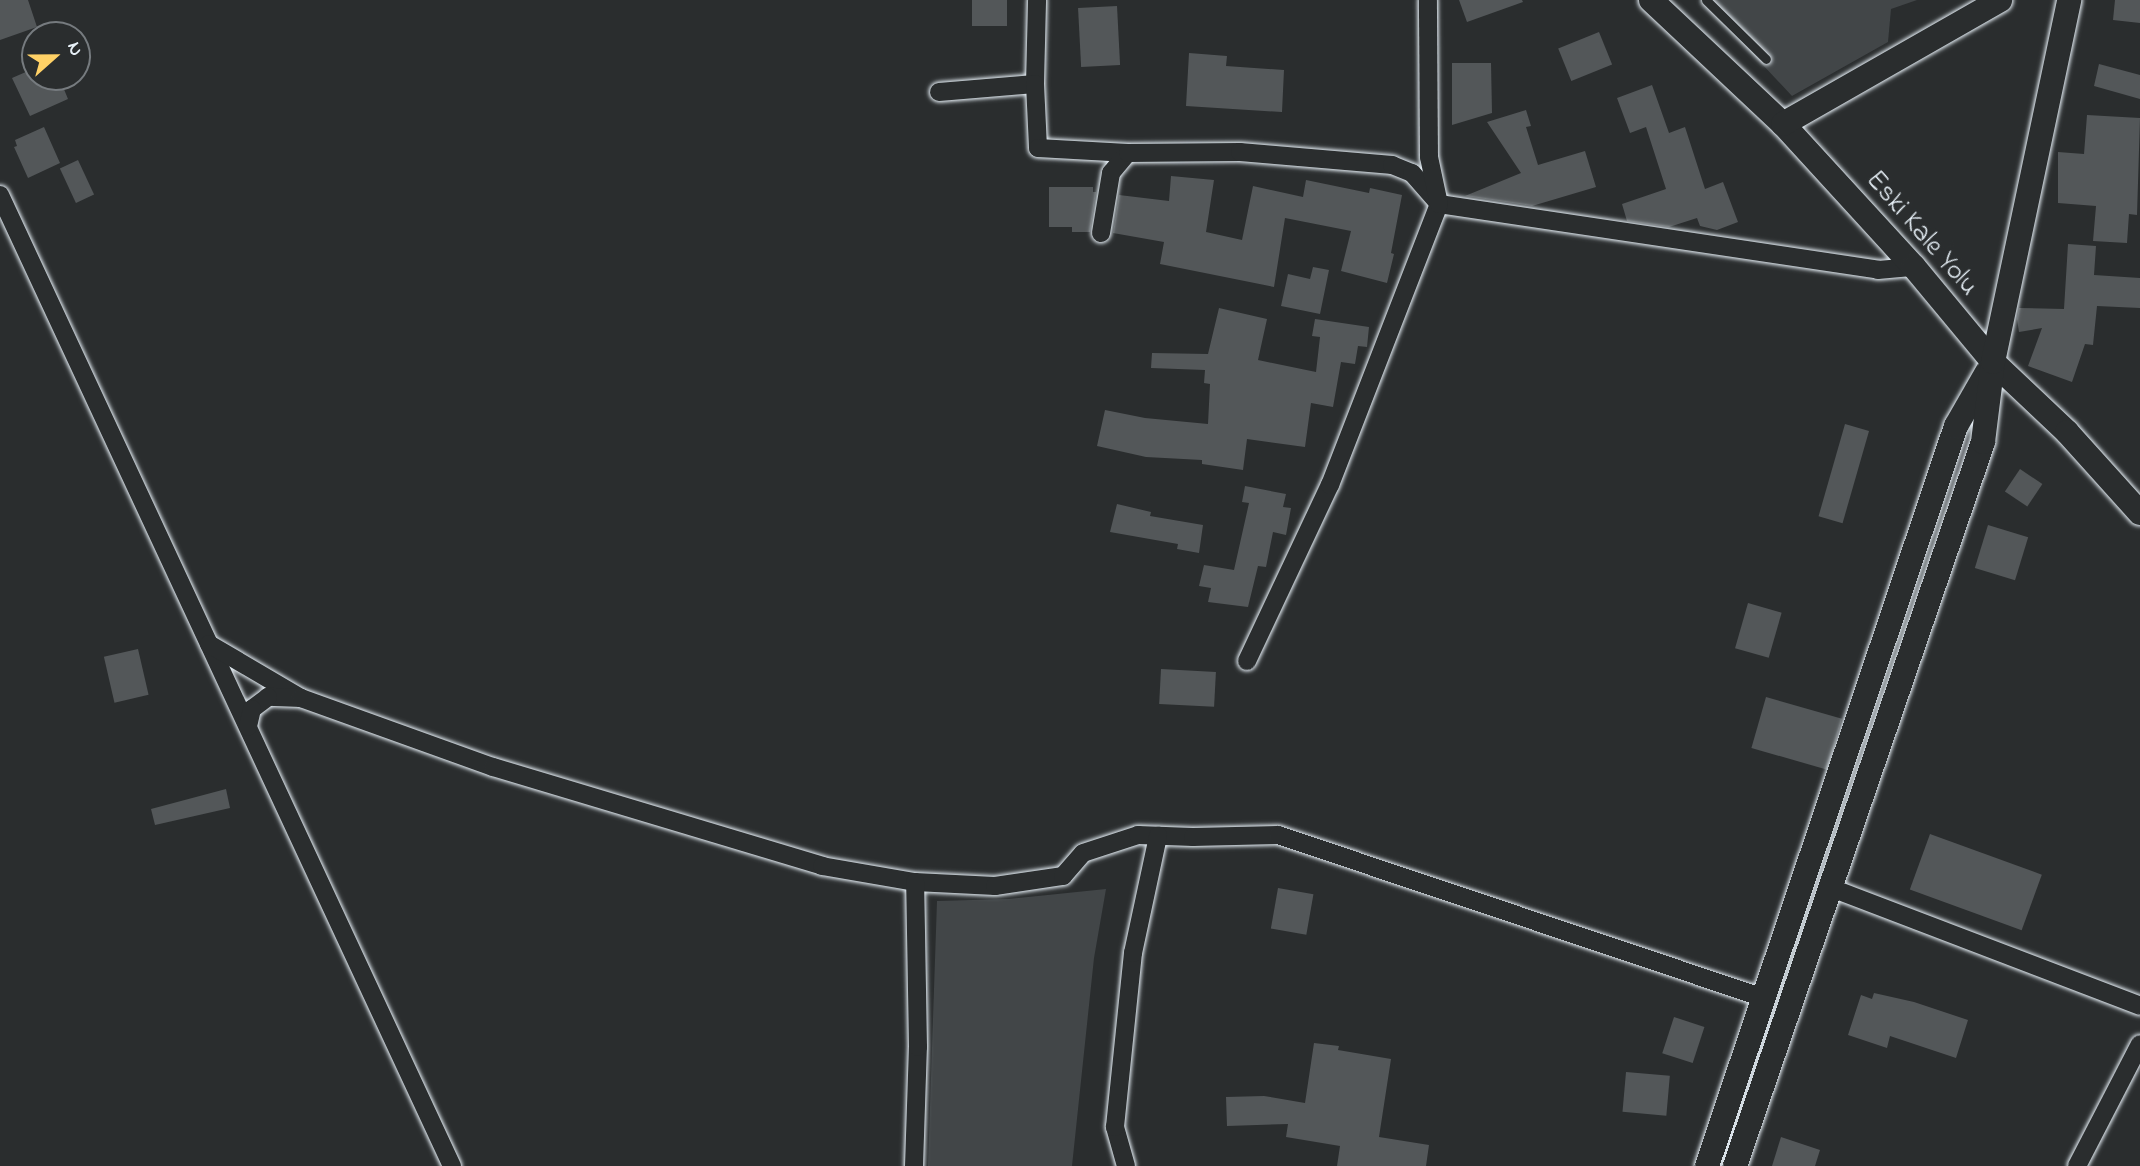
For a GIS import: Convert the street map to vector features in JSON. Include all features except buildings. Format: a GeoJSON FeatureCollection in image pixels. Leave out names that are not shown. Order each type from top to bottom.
{"type":"FeatureCollection","features":[{"type":"Feature","properties":{"kind":"street"},"geometry":{"type":"LineString","coordinates":[[1037,0],[1035,85],[1038,148],[1128,153],[1240,152],[1392,165],[1412,173],[1439,204],[1878,270],[1914,267]]}},
{"type":"Feature","properties":{"kind":"street"},"geometry":{"type":"LineString","coordinates":[[1247,661],[1330,485],[1439,204],[1429,157],[1428,0]]}},
{"type":"Feature","properties":{"kind":"street","name":"Eski Kale Yolu"},"geometry":{"type":"LineString","coordinates":[[1651,0],[1783,124],[1914,267],[1993,362],[2067,432],[2140,513]]}},
{"type":"Feature","properties":{"kind":"street"},"geometry":{"type":"LineString","coordinates":[[1783,124],[2000,0]]}},
{"type":"Feature","properties":{"kind":"street"},"geometry":{"type":"LineString","coordinates":[[1735,1166],[1983,442],[1993,362],[2070,0]]}},
{"type":"Feature","properties":{"kind":"street"},"geometry":{"type":"LineString","coordinates":[[939,92],[1035,85]]}},
{"type":"Feature","properties":{"kind":"street"},"geometry":{"type":"LineString","coordinates":[[1101,233],[1111,173],[1128,153]]}},
{"type":"Feature","properties":{"kind":"street"},"geometry":{"type":"LineString","coordinates":[[0,195],[452,1166]]}},
{"type":"Feature","properties":{"kind":"street"},"geometry":{"type":"LineString","coordinates":[[1707,1166],[1956,426],[1993,362]]}},
{"type":"Feature","properties":{"kind":"street"},"geometry":{"type":"LineString","coordinates":[[209,644],[301,698],[519,775],[822,866],[915,882],[995,886],[1063,876],[1083,853],[1138,835],[1278,835],[1764,998]]}},
{"type":"Feature","properties":{"kind":"street"},"geometry":{"type":"LineString","coordinates":[[248,727],[252,709],[268,696],[301,698]]}},
{"type":"Feature","properties":{"kind":"street"},"geometry":{"type":"LineString","coordinates":[[1126,1166],[1115,1127],[1133,953],[1158,836]]}},
{"type":"Feature","properties":{"kind":"street"},"geometry":{"type":"LineString","coordinates":[[914,1166],[918,1046],[915,882]]}},
{"type":"Feature","properties":{"kind":"street"},"geometry":{"type":"LineString","coordinates":[[1829,887],[2140,1006]]}},
{"type":"Feature","properties":{"kind":"street"},"geometry":{"type":"LineString","coordinates":[[2077,1166],[2140,1044]]}},
{"type":"Feature","properties":{"kind":"lane"},"geometry":{"type":"LineString","coordinates":[[1706,0],[1766,59]]}},
{"type":"Feature","properties":{"kind":"shaded area"},"geometry":{"type":"Polygon","coordinates":[[[1702,0],[1917,0],[1891,9],[1888,42],[1792,96],[1702,0]]]}},
{"type":"Feature","properties":{"kind":"shaded area"},"geometry":{"type":"Polygon","coordinates":[[[1106,889],[1094,958],[1072,1166],[928,1166],[937,901],[1009,899],[1106,889]]]}}]}
